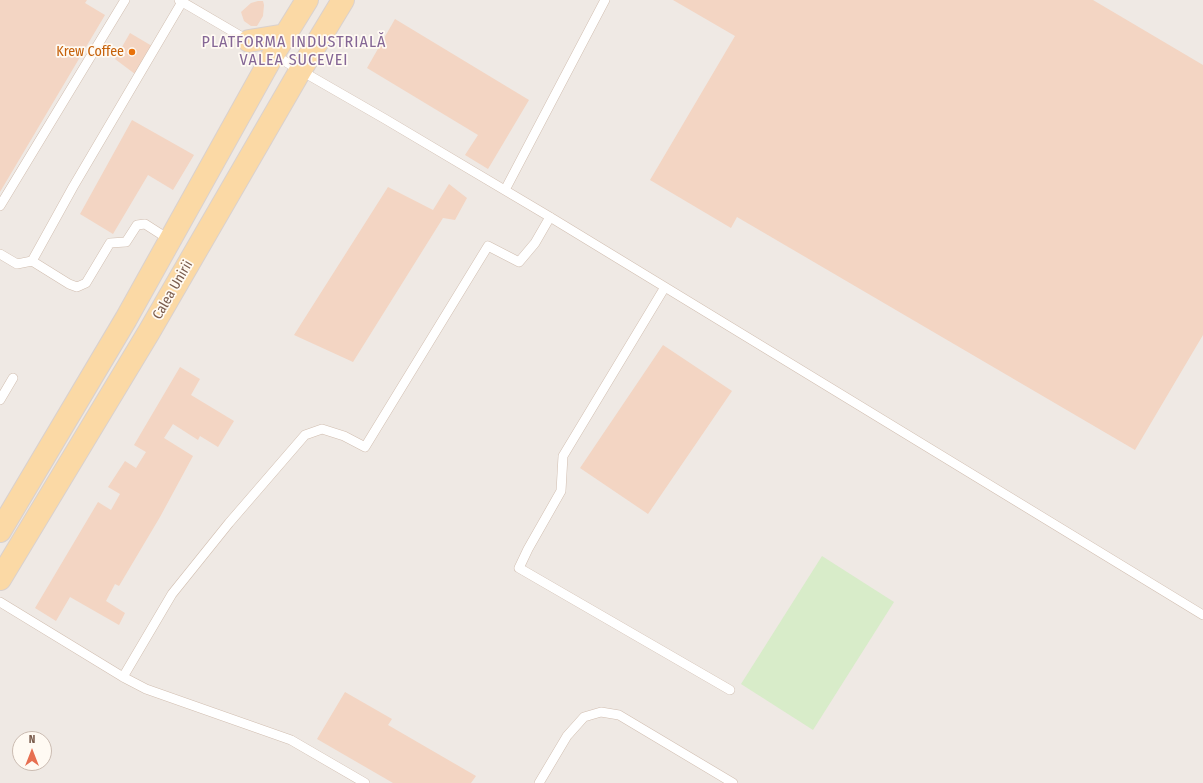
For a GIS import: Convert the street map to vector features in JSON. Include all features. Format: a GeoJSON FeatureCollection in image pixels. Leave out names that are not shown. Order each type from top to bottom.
{"type":"FeatureCollection","features":[{"type":"Feature","properties":{"kind":"main road","name":"Calea Unirii"},"geometry":{"type":"LineString","coordinates":[[0,531],[126,319],[273,55],[307,0]]}},
{"type":"Feature","properties":{"kind":"main road","name":"Calea Unirii"},"geometry":{"type":"LineString","coordinates":[[0,579],[149,332],[300,70],[343,0]]}},
{"type":"Feature","properties":{"kind":"main road"},"geometry":{"type":"LineString","coordinates":[[249,41],[286,35]]}},
{"type":"Feature","properties":{"kind":"lane"},"geometry":{"type":"LineString","coordinates":[[0,206],[125,0]]}},
{"type":"Feature","properties":{"kind":"lane"},"geometry":{"type":"LineString","coordinates":[[504,190],[605,0]]}},
{"type":"Feature","properties":{"kind":"lane"},"geometry":{"type":"LineString","coordinates":[[32,261],[73,187],[181,1],[550,217],[1203,615]]}},
{"type":"Feature","properties":{"kind":"lane"},"geometry":{"type":"LineString","coordinates":[[123,677],[172,594],[229,522],[305,435],[322,430],[344,436],[365,447],[488,246],[519,262],[535,243],[550,217]]}},
{"type":"Feature","properties":{"kind":"lane"},"geometry":{"type":"LineString","coordinates":[[0,254],[17,264],[32,261],[69,284],[77,287],[86,283],[110,243],[126,242],[137,226],[145,224],[170,240]]}},
{"type":"Feature","properties":{"kind":"lane"},"geometry":{"type":"LineString","coordinates":[[665,287],[563,456],[561,491],[528,548],[519,568],[730,690]]}},
{"type":"Feature","properties":{"kind":"lane"},"geometry":{"type":"LineString","coordinates":[[0,400],[13,378]]}},
{"type":"Feature","properties":{"kind":"lane"},"geometry":{"type":"LineString","coordinates":[[0,602],[123,677],[146,689],[291,740],[365,783]]}},
{"type":"Feature","properties":{"kind":"lane"},"geometry":{"type":"LineString","coordinates":[[539,783],[567,736],[575,726],[584,717],[601,712],[619,715],[733,783]]}},
{"type":"Feature","properties":{"kind":"shaded area"},"geometry":{"type":"Polygon","coordinates":[[[0,0],[1203,0],[1203,783],[0,783],[0,0]]]}},
{"type":"Feature","properties":{"kind":"green space"},"geometry":{"type":"Polygon","coordinates":[[[822,556],[894,602],[813,730],[741,684],[822,556]]]}},
{"type":"Feature","properties":{"kind":"building"},"geometry":{"type":"Polygon","coordinates":[[[0,0],[87,0],[85,3],[105,15],[0,192],[0,0]]]}},
{"type":"Feature","properties":{"kind":"building"},"geometry":{"type":"Polygon","coordinates":[[[673,0],[1093,0],[1203,65],[1203,335],[1135,450],[737,217],[731,228],[650,180],[735,36],[673,0]]]}},
{"type":"Feature","properties":{"kind":"building"},"geometry":{"type":"Polygon","coordinates":[[[263,1],[263,16],[257,26],[251,26],[244,21],[241,12],[251,3],[263,1]]]}},
{"type":"Feature","properties":{"kind":"building"},"geometry":{"type":"Polygon","coordinates":[[[395,19],[529,100],[488,169],[465,155],[478,135],[367,68],[395,19]]]}},
{"type":"Feature","properties":{"kind":"building"},"geometry":{"type":"Polygon","coordinates":[[[130,33],[152,46],[135,74],[115,59],[130,33]]]}},
{"type":"Feature","properties":{"kind":"building"},"geometry":{"type":"Polygon","coordinates":[[[132,120],[194,155],[173,190],[148,175],[113,234],[80,214],[132,120]]]}},
{"type":"Feature","properties":{"kind":"building"},"geometry":{"type":"Polygon","coordinates":[[[449,184],[467,198],[455,220],[443,218],[353,362],[294,335],[388,187],[433,210],[449,184]]]}},
{"type":"Feature","properties":{"kind":"building"},"geometry":{"type":"Polygon","coordinates":[[[663,345],[732,391],[648,514],[580,468],[663,345]]]}},
{"type":"Feature","properties":{"kind":"building"},"geometry":{"type":"Polygon","coordinates":[[[180,367],[200,379],[191,395],[234,421],[218,447],[200,436],[198,440],[173,424],[164,438],[193,456],[160,517],[119,586],[115,584],[106,601],[125,613],[119,625],[70,597],[56,621],[35,608],[98,502],[111,510],[120,494],[108,487],[125,461],[136,468],[146,452],[134,445],[180,367]]]}},
{"type":"Feature","properties":{"kind":"building"},"geometry":{"type":"Polygon","coordinates":[[[345,692],[392,719],[388,725],[476,776],[471,783],[393,783],[317,739],[345,692]]]}},
{"type":"Feature","properties":{"kind":"place","name":"Krew Coffee"},"geometry":{"type":"Point","coordinates":[132,52]}},
{"type":"Feature","properties":{"kind":"district","name":"PLATFORMA INDUSTRIALĂ VALEA SUCEVEI"},"geometry":{"type":"Point","coordinates":[294,52]}}]}
